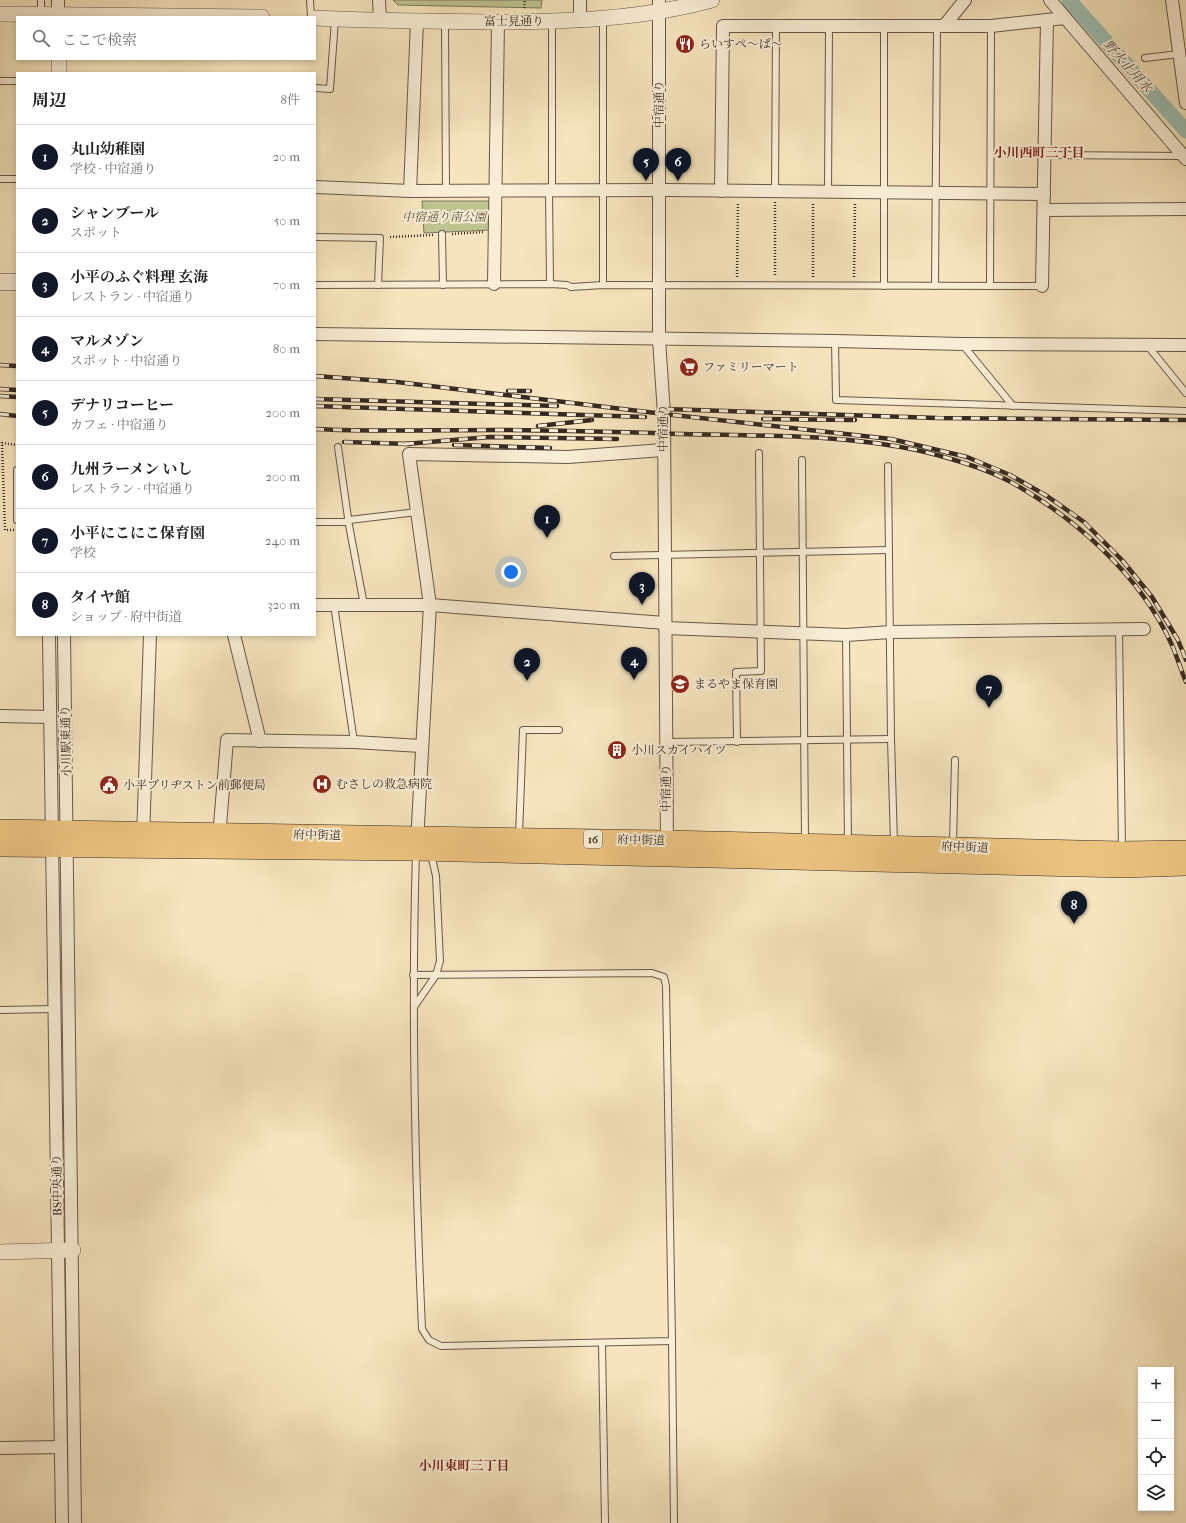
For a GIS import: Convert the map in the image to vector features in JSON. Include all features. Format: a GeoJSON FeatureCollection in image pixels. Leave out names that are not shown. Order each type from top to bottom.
{"type":"FeatureCollection","features":[{"type":"Feature","properties":{"kind":"main road"},"geometry":{"type":"LineString","coordinates":[[0,282],[16,282]]}},
{"type":"Feature","properties":{"kind":"main road","name":"府中街道"},"geometry":{"type":"LineString","coordinates":[[0,829],[60,838],[219,842],[422,841],[519,838],[667,848],[804,843],[1122,851],[1186,850]]}},
{"type":"Feature","properties":{"kind":"main road","name":"府中街道"},"geometry":{"type":"LineString","coordinates":[[0,847],[60,838]]}},
{"type":"Feature","properties":{"kind":"main road","name":"府中街道"},"geometry":{"type":"LineString","coordinates":[[422,841],[667,848],[1124,868],[1186,866]]}},
{"type":"Feature","properties":{"kind":"street"},"geometry":{"type":"LineString","coordinates":[[380,0],[380,20]]}},
{"type":"Feature","properties":{"kind":"street"},"geometry":{"type":"LineString","coordinates":[[580,0],[580,20]]}},
{"type":"Feature","properties":{"kind":"street","name":"富士見通り"},"geometry":{"type":"LineString","coordinates":[[316,18],[445,22],[580,20],[603,18],[659,6],[712,0]]}},
{"type":"Feature","properties":{"kind":"street"},"geometry":{"type":"LineString","coordinates":[[940,26],[965,0]]}},
{"type":"Feature","properties":{"kind":"street"},"geometry":{"type":"LineString","coordinates":[[1050,0],[1185,158]]}},
{"type":"Feature","properties":{"kind":"street"},"geometry":{"type":"LineString","coordinates":[[1172,0],[1186,103]]}},
{"type":"Feature","properties":{"kind":"street","name":"中宿通り"},"geometry":{"type":"LineString","coordinates":[[659,6],[659,339],[664,414],[663,450],[667,848]]}},
{"type":"Feature","properties":{"kind":"street"},"geometry":{"type":"LineString","coordinates":[[0,14],[41,7],[59,11],[228,16]]}},
{"type":"Feature","properties":{"kind":"street"},"geometry":{"type":"LineString","coordinates":[[721,191],[723,26],[991,26],[1065,18]]}},
{"type":"Feature","properties":{"kind":"street"},"geometry":{"type":"LineString","coordinates":[[1042,286],[1047,20]]}},
{"type":"Feature","properties":{"kind":"street"},"geometry":{"type":"LineString","coordinates":[[410,191],[417,21]]}},
{"type":"Feature","properties":{"kind":"street"},"geometry":{"type":"LineString","coordinates":[[494,284],[498,22]]}},
{"type":"Feature","properties":{"kind":"street"},"geometry":{"type":"LineString","coordinates":[[59,60],[59,72]]}},
{"type":"Feature","properties":{"kind":"street"},"geometry":{"type":"LineString","coordinates":[[316,187],[410,191],[659,190],[1044,194]]}},
{"type":"Feature","properties":{"kind":"street"},"geometry":{"type":"LineString","coordinates":[[1044,210],[1186,209]]}},
{"type":"Feature","properties":{"kind":"street"},"geometry":{"type":"LineString","coordinates":[[316,334],[962,344],[1186,345]]}},
{"type":"Feature","properties":{"kind":"street"},"geometry":{"type":"LineString","coordinates":[[422,841],[421,746],[430,605],[409,454],[568,457],[663,450]]}},
{"type":"Feature","properties":{"kind":"street"},"geometry":{"type":"LineString","coordinates":[[316,605],[430,605],[761,633],[802,635],[846,635],[891,632],[1144,629]]}},
{"type":"Feature","properties":{"kind":"street","name":"小川駅東通り"},"geometry":{"type":"LineString","coordinates":[[49,636],[50,717],[60,838]]}},
{"type":"Feature","properties":{"kind":"street","name":"小川駅東通り"},"geometry":{"type":"LineString","coordinates":[[60,838],[64,636]]}},
{"type":"Feature","properties":{"kind":"street"},"geometry":{"type":"LineString","coordinates":[[143,840],[150,636]]}},
{"type":"Feature","properties":{"kind":"street"},"geometry":{"type":"LineString","coordinates":[[234,636],[260,741]]}},
{"type":"Feature","properties":{"kind":"street"},"geometry":{"type":"LineString","coordinates":[[0,716],[50,717]]}},
{"type":"Feature","properties":{"kind":"street"},"geometry":{"type":"LineString","coordinates":[[219,842],[227,740],[354,742],[421,746]]}},
{"type":"Feature","properties":{"kind":"street","name":"BS中央通り"},"geometry":{"type":"LineString","coordinates":[[60,838],[55,1009],[62,1523]]}},
{"type":"Feature","properties":{"kind":"street","name":"BS中央通り"},"geometry":{"type":"LineString","coordinates":[[60,838],[73,1250],[75,1523]]}},
{"type":"Feature","properties":{"kind":"street"},"geometry":{"type":"LineString","coordinates":[[0,1252],[73,1250]]}},
{"type":"Feature","properties":{"kind":"street"},"geometry":{"type":"LineString","coordinates":[[0,1448],[61,1447]]}},
{"type":"Feature","properties":{"kind":"lane"},"geometry":{"type":"LineString","coordinates":[[310,0],[311,16]]}},
{"type":"Feature","properties":{"kind":"lane"},"geometry":{"type":"LineString","coordinates":[[602,285],[603,18]]}},
{"type":"Feature","properties":{"kind":"lane"},"geometry":{"type":"LineString","coordinates":[[316,88],[330,88],[335,19]]}},
{"type":"Feature","properties":{"kind":"lane"},"geometry":{"type":"LineString","coordinates":[[550,284],[549,191],[552,184],[552,21]]}},
{"type":"Feature","properties":{"kind":"lane"},"geometry":{"type":"LineString","coordinates":[[445,22],[446,191]]}},
{"type":"Feature","properties":{"kind":"lane"},"geometry":{"type":"LineString","coordinates":[[884,25],[884,286]]}},
{"type":"Feature","properties":{"kind":"lane"},"geometry":{"type":"LineString","coordinates":[[775,191],[776,26]]}},
{"type":"Feature","properties":{"kind":"lane"},"geometry":{"type":"LineString","coordinates":[[828,192],[829,26]]}},
{"type":"Feature","properties":{"kind":"lane"},"geometry":{"type":"LineString","coordinates":[[935,286],[940,26]]}},
{"type":"Feature","properties":{"kind":"lane"},"geometry":{"type":"LineString","coordinates":[[990,286],[991,26]]}},
{"type":"Feature","properties":{"kind":"lane"},"geometry":{"type":"LineString","coordinates":[[1145,58],[1179,54]]}},
{"type":"Feature","properties":{"kind":"lane"},"geometry":{"type":"LineString","coordinates":[[0,81],[16,81]]}},
{"type":"Feature","properties":{"kind":"lane"},"geometry":{"type":"LineString","coordinates":[[1045,155],[1185,158]]}},
{"type":"Feature","properties":{"kind":"lane"},"geometry":{"type":"LineString","coordinates":[[0,179],[16,179]]}},
{"type":"Feature","properties":{"kind":"lane"},"geometry":{"type":"LineString","coordinates":[[442,234],[443,285]]}},
{"type":"Feature","properties":{"kind":"lane"},"geometry":{"type":"LineString","coordinates":[[316,237],[380,238],[378,285]]}},
{"type":"Feature","properties":{"kind":"lane"},"geometry":{"type":"LineString","coordinates":[[316,285],[550,284],[567,285],[571,287],[602,285],[1042,286]]}},
{"type":"Feature","properties":{"kind":"lane"},"geometry":{"type":"LineString","coordinates":[[835,341],[836,400],[1186,410]]}},
{"type":"Feature","properties":{"kind":"lane"},"geometry":{"type":"LineString","coordinates":[[962,344],[1013,406]]}},
{"type":"Feature","properties":{"kind":"lane"},"geometry":{"type":"LineString","coordinates":[[1146,344],[1186,393]]}},
{"type":"Feature","properties":{"kind":"lane"},"geometry":{"type":"LineString","coordinates":[[338,447],[364,605]]}},
{"type":"Feature","properties":{"kind":"lane"},"geometry":{"type":"LineString","coordinates":[[737,742],[736,672],[761,671],[759,453]]}},
{"type":"Feature","properties":{"kind":"lane"},"geometry":{"type":"LineString","coordinates":[[802,460],[804,843]]}},
{"type":"Feature","properties":{"kind":"lane"},"geometry":{"type":"LineString","coordinates":[[888,466],[888,550],[891,632],[891,739],[894,845]]}},
{"type":"Feature","properties":{"kind":"lane"},"geometry":{"type":"LineString","coordinates":[[316,522],[345,522],[349,520],[418,512]]}},
{"type":"Feature","properties":{"kind":"lane"},"geometry":{"type":"LineString","coordinates":[[614,556],[888,550]]}},
{"type":"Feature","properties":{"kind":"lane"},"geometry":{"type":"LineString","coordinates":[[334,605],[354,742]]}},
{"type":"Feature","properties":{"kind":"lane"},"geometry":{"type":"LineString","coordinates":[[1119,629],[1122,851]]}},
{"type":"Feature","properties":{"kind":"lane"},"geometry":{"type":"LineString","coordinates":[[846,635],[848,844]]}},
{"type":"Feature","properties":{"kind":"lane"},"geometry":{"type":"LineString","coordinates":[[519,838],[523,730],[559,730]]}},
{"type":"Feature","properties":{"kind":"lane"},"geometry":{"type":"LineString","coordinates":[[666,742],[891,739]]}},
{"type":"Feature","properties":{"kind":"lane"},"geometry":{"type":"LineString","coordinates":[[953,847],[955,760]]}},
{"type":"Feature","properties":{"kind":"lane"},"geometry":{"type":"LineString","coordinates":[[422,841],[413,975],[417,1214],[422,1329],[429,1340],[441,1346],[672,1342]]}},
{"type":"Feature","properties":{"kind":"lane"},"geometry":{"type":"LineString","coordinates":[[414,1007],[436,975],[440,962],[436,876],[422,841]]}},
{"type":"Feature","properties":{"kind":"lane"},"geometry":{"type":"LineString","coordinates":[[413,975],[652,973],[664,977],[666,986],[674,1523]]}},
{"type":"Feature","properties":{"kind":"lane"},"geometry":{"type":"LineString","coordinates":[[0,1010],[55,1009]]}},
{"type":"Feature","properties":{"kind":"lane"},"geometry":{"type":"LineString","coordinates":[[602,1343],[605,1523]]}},
{"type":"Feature","properties":{"kind":"path"},"geometry":{"type":"LineString","coordinates":[[523,9],[525,0]]}},
{"type":"Feature","properties":{"kind":"path"},"geometry":{"type":"LineString","coordinates":[[737,286],[738,191]]}},
{"type":"Feature","properties":{"kind":"path"},"geometry":{"type":"LineString","coordinates":[[775,191],[775,286]]}},
{"type":"Feature","properties":{"kind":"path"},"geometry":{"type":"LineString","coordinates":[[813,192],[813,286]]}},
{"type":"Feature","properties":{"kind":"path"},"geometry":{"type":"LineString","coordinates":[[854,286],[855,192]]}},
{"type":"Feature","properties":{"kind":"path"},"geometry":{"type":"LineString","coordinates":[[16,445],[2,443],[5,530],[16,530]]}},
{"type":"Feature","properties":{"kind":"green space"},"geometry":{"type":"Polygon","coordinates":[[[393,0],[542,0],[541,8],[398,5],[393,0]]]}},
{"type":"Feature","properties":{"kind":"green space","name":"中宿通り南公園"},"geometry":{"type":"Polygon","coordinates":[[[422,201],[490,201],[490,230],[424,233],[422,201]]]}},
{"type":"Feature","properties":{"kind":"waterway","name":"野火止用水"},"geometry":{"type":"LineString","coordinates":[[1069,0],[1186,131]]}},
{"type":"Feature","properties":{"kind":"railway"},"geometry":{"type":"LineString","coordinates":[[0,365],[16,366]]}},
{"type":"Feature","properties":{"kind":"railway"},"geometry":{"type":"LineString","coordinates":[[316,376],[397,382],[891,439],[967,457],[1010,475],[1047,496],[1084,522],[1122,560],[1152,597],[1178,640],[1186,660]]}},
{"type":"Feature","properties":{"kind":"railway"},"geometry":{"type":"LineString","coordinates":[[0,389],[16,390]]}},
{"type":"Feature","properties":{"kind":"railway"},"geometry":{"type":"LineString","coordinates":[[508,391],[530,391]]}},
{"type":"Feature","properties":{"kind":"railway"},"geometry":{"type":"LineString","coordinates":[[0,396],[16,397]]}},
{"type":"Feature","properties":{"kind":"railway"},"geometry":{"type":"LineString","coordinates":[[316,399],[557,406]]}},
{"type":"Feature","properties":{"kind":"railway"},"geometry":{"type":"LineString","coordinates":[[316,406],[645,417]]}},
{"type":"Feature","properties":{"kind":"railway"},"geometry":{"type":"LineString","coordinates":[[665,409],[937,418],[1186,420]]}},
{"type":"Feature","properties":{"kind":"railway"},"geometry":{"type":"LineString","coordinates":[[0,414],[16,416]]}},
{"type":"Feature","properties":{"kind":"railway"},"geometry":{"type":"LineString","coordinates":[[763,419],[855,420]]}},
{"type":"Feature","properties":{"kind":"railway"},"geometry":{"type":"LineString","coordinates":[[538,426],[592,420]]}},
{"type":"Feature","properties":{"kind":"railway"},"geometry":{"type":"LineString","coordinates":[[316,429],[381,431],[539,430],[802,437],[862,441],[892,445],[954,460],[999,476],[1034,496],[1058,512],[1104,551],[1124,572],[1159,619],[1172,645],[1186,682]]}},
{"type":"Feature","properties":{"kind":"railway"},"geometry":{"type":"LineString","coordinates":[[405,444],[490,437],[617,439]]}},
{"type":"Feature","properties":{"kind":"railway"},"geometry":{"type":"LineString","coordinates":[[344,442],[410,444]]}},
{"type":"Feature","properties":{"kind":"railway"},"geometry":{"type":"LineString","coordinates":[[454,445],[550,448]]}},
{"type":"Feature","properties":{"kind":"place","name":"らいすぺ～ぱ～"},"geometry":{"type":"Point","coordinates":[685,44]}},
{"type":"Feature","properties":{"kind":"place","name":"デナリコーヒー"},"geometry":{"type":"Point","coordinates":[646,181]}},
{"type":"Feature","properties":{"kind":"place","name":"九州ラーメン いし"},"geometry":{"type":"Point","coordinates":[678,181]}},
{"type":"Feature","properties":{"kind":"place","name":"ファミリーマート"},"geometry":{"type":"Point","coordinates":[689,367]}},
{"type":"Feature","properties":{"kind":"place","name":"丸山幼稚園"},"geometry":{"type":"Point","coordinates":[547,538]}},
{"type":"Feature","properties":{"kind":"place","name":"小平のふぐ料理 玄海"},"geometry":{"type":"Point","coordinates":[642,605]}},
{"type":"Feature","properties":{"kind":"place","name":"マルメゾン"},"geometry":{"type":"Point","coordinates":[634,680]}},
{"type":"Feature","properties":{"kind":"place","name":"シャンブール"},"geometry":{"type":"Point","coordinates":[527,681]}},
{"type":"Feature","properties":{"kind":"place","name":"まるやま保育園"},"geometry":{"type":"Point","coordinates":[680,684]}},
{"type":"Feature","properties":{"kind":"place","name":"小平にこにこ保育園"},"geometry":{"type":"Point","coordinates":[989,708]}},
{"type":"Feature","properties":{"kind":"place","name":"小川スカイハイツ"},"geometry":{"type":"Point","coordinates":[617,750]}},
{"type":"Feature","properties":{"kind":"place","name":"むさしの救急病院"},"geometry":{"type":"Point","coordinates":[322,784]}},
{"type":"Feature","properties":{"kind":"place","name":"小平ブリヂストン前郵便局"},"geometry":{"type":"Point","coordinates":[109,785]}},
{"type":"Feature","properties":{"kind":"place","name":"タイヤ館"},"geometry":{"type":"Point","coordinates":[1074,924]}},
{"type":"Feature","properties":{"kind":"district","name":"小川西町三丁目"},"geometry":{"type":"Point","coordinates":[1039,152]}},
{"type":"Feature","properties":{"kind":"district","name":"小川東町三丁目"},"geometry":{"type":"Point","coordinates":[464,1465]}}]}
